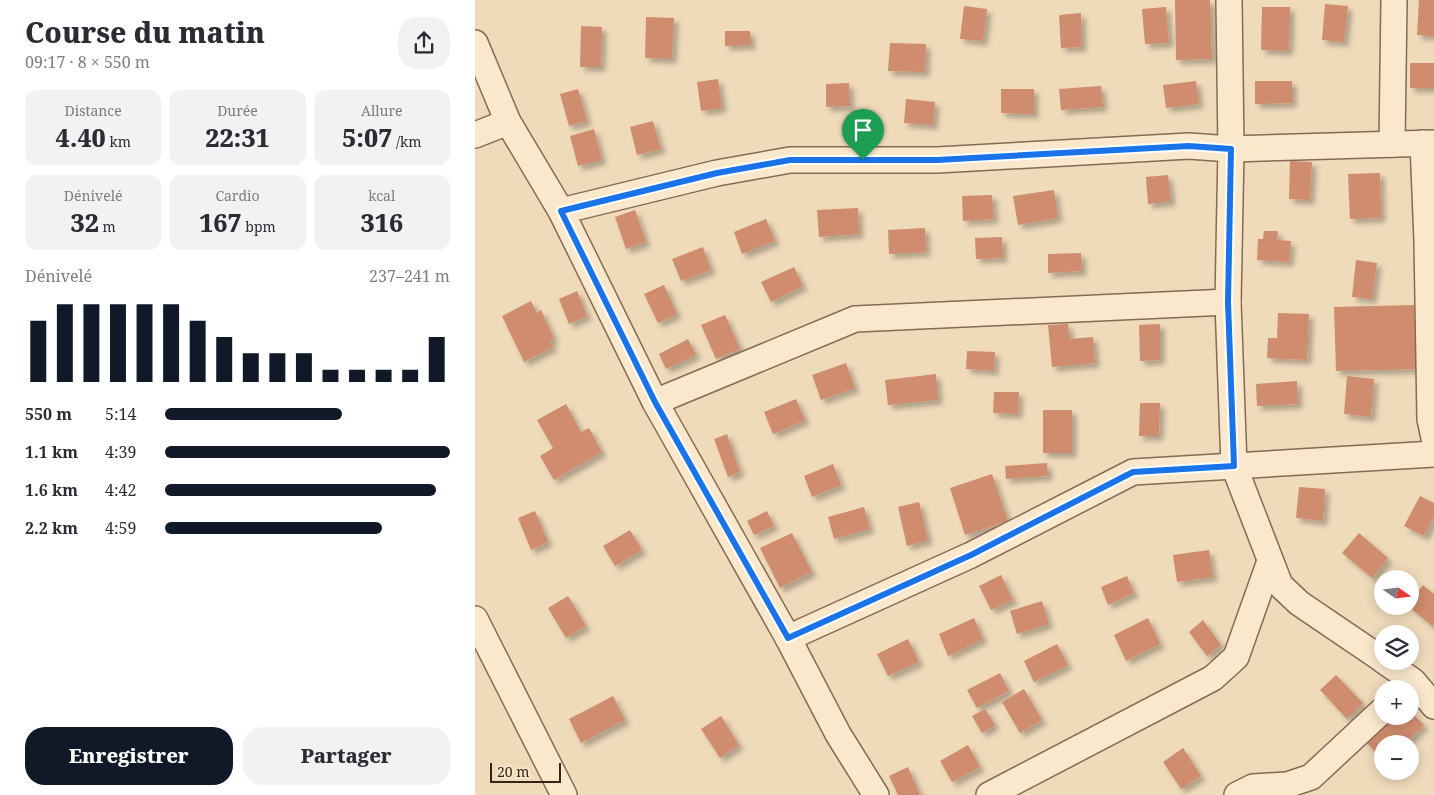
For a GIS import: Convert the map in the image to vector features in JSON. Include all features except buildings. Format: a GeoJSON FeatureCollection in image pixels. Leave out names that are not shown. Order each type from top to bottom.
{"type":"FeatureCollection","features":[{"type":"Feature","properties":{"kind":"street"},"geometry":{"type":"LineString","coordinates":[[1229,0],[1231,149],[1228,302],[1234,466],[1280,585],[1299,603],[1374,655]]}},
{"type":"Feature","properties":{"kind":"street"},"geometry":{"type":"LineString","coordinates":[[1392,144],[1394,0]]}},
{"type":"Feature","properties":{"kind":"street"},"geometry":{"type":"LineString","coordinates":[[475,42],[508,122],[561,211],[655,402],[788,638],[838,734],[876,795]]}},
{"type":"Feature","properties":{"kind":"street"},"geometry":{"type":"LineString","coordinates":[[475,135],[508,122]]}},
{"type":"Feature","properties":{"kind":"street"},"geometry":{"type":"LineString","coordinates":[[561,211],[717,173],[790,160],[937,160],[1189,146],[1231,149],[1429,143],[1427,241],[1430,419],[1434,438]]}},
{"type":"Feature","properties":{"kind":"street"},"geometry":{"type":"LineString","coordinates":[[655,402],[855,319],[1228,302]]}},
{"type":"Feature","properties":{"kind":"street"},"geometry":{"type":"LineString","coordinates":[[788,638],[971,555],[1133,472],[1434,454]]}},
{"type":"Feature","properties":{"kind":"street"},"geometry":{"type":"LineString","coordinates":[[989,795],[1213,678],[1236,657],[1270,561]]}},
{"type":"Feature","properties":{"kind":"street"},"geometry":{"type":"LineString","coordinates":[[475,619],[564,795]]}},
{"type":"Feature","properties":{"kind":"street"},"geometry":{"type":"LineString","coordinates":[[1393,670],[1404,680]]}},
{"type":"Feature","properties":{"kind":"street"},"geometry":{"type":"LineString","coordinates":[[1419,693],[1434,706]]}},
{"type":"Feature","properties":{"kind":"street"},"geometry":{"type":"LineString","coordinates":[[1237,795],[1253,787],[1287,785],[1311,777],[1374,718]]}},
{"type":"Feature","properties":{"kind":"route"},"geometry":{"type":"LineString","coordinates":[[1189,146],[1231,149],[1228,302],[1234,466],[1133,472],[971,555],[788,638],[655,402],[561,211],[717,173],[790,160],[863,160],[937,160],[1189,146]]}}]}
